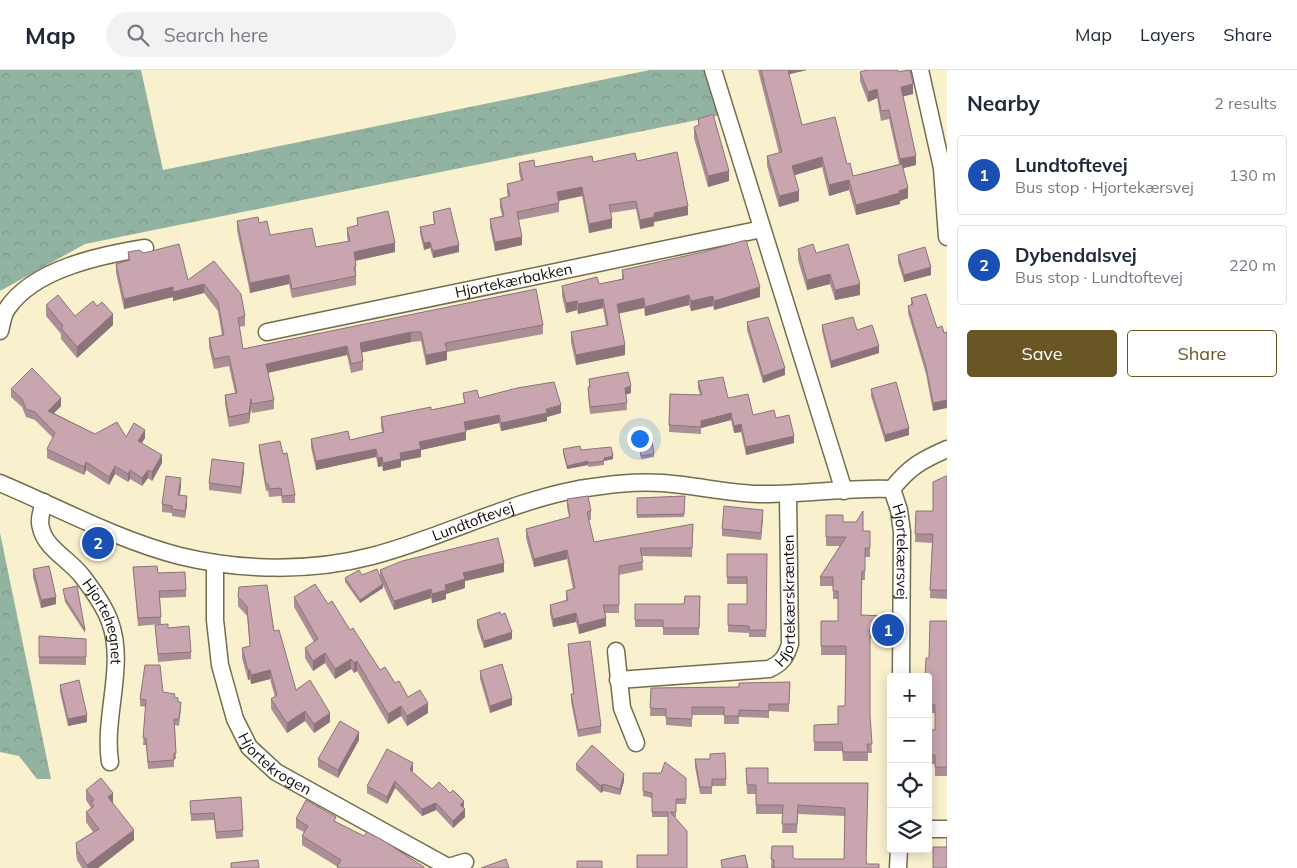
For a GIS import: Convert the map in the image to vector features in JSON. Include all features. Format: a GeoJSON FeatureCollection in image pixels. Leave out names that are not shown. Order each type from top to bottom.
{"type":"FeatureCollection","features":[{"type":"Feature","properties":{"kind":"street"},"geometry":{"type":"LineString","coordinates":[[713,70],[844,491]]}},
{"type":"Feature","properties":{"kind":"street"},"geometry":{"type":"LineString","coordinates":[[920,70],[942,168],[947,237]]}},
{"type":"Feature","properties":{"kind":"street","name":"Hjortekærbakken"},"geometry":{"type":"LineString","coordinates":[[267,332],[762,229]]}},
{"type":"Feature","properties":{"kind":"street"},"geometry":{"type":"LineString","coordinates":[[0,331],[7,309],[35,281],[100,256],[145,248]]}},
{"type":"Feature","properties":{"kind":"street"},"geometry":{"type":"LineString","coordinates":[[892,488],[905,472],[918,462],[947,449]]}},
{"type":"Feature","properties":{"kind":"street","name":"Lundtoftevej"},"geometry":{"type":"LineString","coordinates":[[0,483],[148,546],[215,563],[276,566],[323,566],[374,556],[533,502],[577,490],[620,484],[661,483],[754,494],[788,495],[892,488]]}},
{"type":"Feature","properties":{"kind":"street","name":"Hjortekærsvej"},"geometry":{"type":"LineString","coordinates":[[892,488],[899,510],[902,532],[901,673]]}},
{"type":"Feature","properties":{"kind":"street","name":"Hjortekærskrænten"},"geometry":{"type":"LineString","coordinates":[[618,680],[769,669],[779,664],[787,656],[790,644],[788,495]]}},
{"type":"Feature","properties":{"kind":"street","name":"Hjortehegnet"},"geometry":{"type":"LineString","coordinates":[[44,502],[39,520],[45,539],[82,576],[110,620],[116,654],[108,745],[110,762]]}},
{"type":"Feature","properties":{"kind":"street","name":"Hjortekrogen"},"geometry":{"type":"LineString","coordinates":[[215,563],[215,620],[220,665],[235,719],[249,747],[276,772],[448,867],[465,862]]}},
{"type":"Feature","properties":{"kind":"street"},"geometry":{"type":"LineString","coordinates":[[616,651],[622,708],[636,743]]}},
{"type":"Feature","properties":{"kind":"street"},"geometry":{"type":"LineString","coordinates":[[932,829],[947,829]]}},
{"type":"Feature","properties":{"kind":"street"},"geometry":{"type":"LineString","coordinates":[[898,868],[899,853]]}},
{"type":"Feature","properties":{"kind":"green space"},"geometry":{"type":"Polygon","coordinates":[[[0,70],[141,70],[163,170],[650,70],[705,70],[722,115],[85,244],[0,291],[0,70]]]}},
{"type":"Feature","properties":{"kind":"green space"},"geometry":{"type":"Polygon","coordinates":[[[0,533],[51,779],[37,779],[19,756],[0,752],[0,533]]]}},
{"type":"Feature","properties":{"kind":"building"},"geometry":{"type":"Polygon","coordinates":[[[761,70],[788,70],[802,125],[835,117],[847,164],[850,163],[853,176],[902,164],[908,188],[899,191],[900,193],[856,205],[849,180],[829,185],[822,157],[792,166],[799,191],[779,196],[767,156],[782,152],[761,70]]]}},
{"type":"Feature","properties":{"kind":"building"},"geometry":{"type":"Polygon","coordinates":[[[867,70],[898,70],[898,72],[910,70],[913,84],[901,87],[916,156],[900,159],[889,110],[881,111],[877,89],[868,92],[860,72],[867,70]]]}},
{"type":"Feature","properties":{"kind":"building"},"geometry":{"type":"Polygon","coordinates":[[[713,114],[729,171],[708,176],[694,127],[699,125],[698,119],[713,114]]]}},
{"type":"Feature","properties":{"kind":"building"},"geometry":{"type":"Polygon","coordinates":[[[677,152],[688,206],[654,213],[654,217],[640,220],[636,201],[609,205],[612,219],[589,224],[582,187],[557,192],[559,203],[517,212],[522,237],[495,242],[490,219],[504,216],[500,199],[510,196],[507,184],[523,180],[519,163],[534,160],[535,167],[592,156],[593,162],[635,153],[637,161],[677,152]]]}},
{"type":"Feature","properties":{"kind":"building"},"geometry":{"type":"Polygon","coordinates":[[[450,208],[459,245],[433,251],[430,242],[424,243],[420,227],[435,224],[433,212],[450,208]]]}},
{"type":"Feature","properties":{"kind":"building"},"geometry":{"type":"Polygon","coordinates":[[[388,211],[395,243],[354,252],[356,276],[292,289],[289,275],[250,283],[237,221],[258,217],[259,223],[267,221],[270,235],[312,228],[316,247],[350,241],[347,228],[358,225],[357,218],[388,211]]]}},
{"type":"Feature","properties":{"kind":"building"},"geometry":{"type":"Polygon","coordinates":[[[746,240],[760,287],[714,301],[713,296],[691,301],[689,295],[645,307],[644,298],[617,304],[625,345],[576,355],[571,332],[608,325],[603,299],[578,304],[577,301],[566,303],[562,286],[597,277],[599,284],[624,279],[622,270],[703,252],[746,240]]]}},
{"type":"Feature","properties":{"kind":"building"},"geometry":{"type":"Polygon","coordinates":[[[179,244],[188,280],[214,261],[241,294],[245,316],[238,318],[243,349],[536,289],[543,325],[445,343],[447,351],[426,355],[421,332],[411,332],[360,343],[363,361],[351,364],[347,346],[266,364],[274,400],[252,404],[251,399],[249,413],[229,417],[225,395],[237,393],[229,356],[214,359],[209,338],[224,335],[218,302],[204,284],[173,292],[173,287],[124,299],[116,264],[130,260],[128,252],[139,250],[144,253],[179,244]]]}},
{"type":"Feature","properties":{"kind":"building"},"geometry":{"type":"Polygon","coordinates":[[[813,244],[816,253],[848,244],[860,284],[835,290],[830,274],[807,280],[798,249],[813,244]]]}},
{"type":"Feature","properties":{"kind":"building"},"geometry":{"type":"Polygon","coordinates":[[[925,247],[931,267],[904,275],[898,255],[925,247]]]}},
{"type":"Feature","properties":{"kind":"building"},"geometry":{"type":"Polygon","coordinates":[[[926,294],[937,328],[942,326],[944,333],[947,332],[947,400],[933,403],[926,367],[908,306],[913,304],[911,298],[926,294]]]}},
{"type":"Feature","properties":{"kind":"building"},"geometry":{"type":"Polygon","coordinates":[[[58,295],[75,316],[93,301],[97,306],[102,302],[113,314],[77,347],[61,328],[63,326],[46,305],[58,295]]]}},
{"type":"Feature","properties":{"kind":"building"},"geometry":{"type":"Polygon","coordinates":[[[768,317],[785,368],[763,376],[747,322],[768,317]]]}},
{"type":"Feature","properties":{"kind":"building"},"geometry":{"type":"Polygon","coordinates":[[[853,317],[857,330],[872,325],[879,346],[831,361],[822,325],[853,317]]]}},
{"type":"Feature","properties":{"kind":"building"},"geometry":{"type":"Polygon","coordinates":[[[32,368],[61,398],[48,411],[95,434],[117,422],[126,437],[134,423],[145,430],[138,441],[162,455],[152,472],[148,470],[142,478],[130,470],[128,474],[115,466],[109,477],[86,462],[84,467],[47,449],[55,433],[35,412],[26,409],[22,399],[11,389],[32,368]]]}},
{"type":"Feature","properties":{"kind":"building"},"geometry":{"type":"Polygon","coordinates":[[[628,372],[631,386],[625,388],[627,403],[590,407],[589,379],[628,372]]]}},
{"type":"Feature","properties":{"kind":"building"},"geometry":{"type":"Polygon","coordinates":[[[723,377],[728,398],[748,394],[753,415],[774,410],[776,418],[789,415],[794,436],[746,447],[741,424],[734,426],[731,413],[701,421],[701,427],[669,425],[670,394],[702,395],[698,381],[723,377]]]}},
{"type":"Feature","properties":{"kind":"building"},"geometry":{"type":"Polygon","coordinates":[[[554,382],[561,405],[546,409],[547,413],[501,423],[499,415],[464,422],[466,432],[419,442],[421,449],[400,453],[401,459],[383,463],[382,457],[378,458],[376,449],[316,461],[311,439],[348,431],[350,440],[384,432],[381,417],[431,407],[431,410],[465,403],[463,393],[477,390],[479,398],[517,388],[554,382]]]}},
{"type":"Feature","properties":{"kind":"building"},"geometry":{"type":"Polygon","coordinates":[[[896,382],[909,428],[885,435],[871,389],[896,382]]]}},
{"type":"Feature","properties":{"kind":"building"},"geometry":{"type":"Polygon","coordinates":[[[651,433],[654,454],[641,456],[638,435],[651,433]]]}},
{"type":"Feature","properties":{"kind":"building"},"geometry":{"type":"Polygon","coordinates":[[[280,441],[283,454],[287,453],[295,495],[282,496],[281,488],[269,489],[268,484],[266,484],[259,445],[280,441]]]}},
{"type":"Feature","properties":{"kind":"building"},"geometry":{"type":"Polygon","coordinates":[[[580,446],[581,450],[611,447],[613,456],[604,458],[604,461],[588,463],[588,461],[567,466],[563,449],[580,446]]]}},
{"type":"Feature","properties":{"kind":"building"},"geometry":{"type":"Polygon","coordinates":[[[212,459],[244,463],[241,487],[209,483],[212,459]]]}},
{"type":"Feature","properties":{"kind":"building"},"geometry":{"type":"Polygon","coordinates":[[[166,476],[181,478],[178,495],[187,496],[185,511],[172,509],[172,506],[162,504],[166,476]]]}},
{"type":"Feature","properties":{"kind":"building"},"geometry":{"type":"Polygon","coordinates":[[[946,476],[947,590],[930,590],[933,534],[915,534],[916,511],[933,511],[933,482],[946,476]]]}},
{"type":"Feature","properties":{"kind":"building"},"geometry":{"type":"Polygon","coordinates":[[[588,496],[591,511],[587,512],[594,542],[693,524],[692,548],[640,548],[643,562],[619,566],[619,605],[603,605],[606,618],[579,625],[576,613],[553,619],[550,605],[568,600],[566,591],[575,588],[567,550],[534,559],[526,529],[570,517],[567,499],[588,496]]]}},
{"type":"Feature","properties":{"kind":"building"},"geometry":{"type":"Polygon","coordinates":[[[685,496],[684,514],[637,515],[637,498],[685,496]]]}},
{"type":"Feature","properties":{"kind":"building"},"geometry":{"type":"Polygon","coordinates":[[[724,506],[763,510],[761,533],[722,529],[724,506]]]}},
{"type":"Feature","properties":{"kind":"building"},"geometry":{"type":"Polygon","coordinates":[[[863,511],[863,531],[870,531],[870,548],[865,548],[865,571],[862,571],[861,615],[884,616],[884,629],[870,629],[872,744],[867,744],[868,752],[843,752],[842,742],[814,742],[814,725],[838,724],[838,706],[845,706],[846,646],[821,646],[821,621],[838,621],[838,591],[833,591],[833,577],[820,577],[846,537],[826,537],[826,515],[843,515],[843,522],[856,522],[863,511]]]}},
{"type":"Feature","properties":{"kind":"building"},"geometry":{"type":"Polygon","coordinates":[[[498,538],[504,563],[463,573],[465,579],[445,585],[446,590],[432,594],[431,589],[394,601],[380,570],[402,561],[498,538]]]}},
{"type":"Feature","properties":{"kind":"building"},"geometry":{"type":"Polygon","coordinates":[[[727,554],[767,554],[766,630],[749,630],[749,626],[728,625],[728,604],[747,604],[747,577],[727,577],[727,554]]]}},
{"type":"Feature","properties":{"kind":"building"},"geometry":{"type":"Polygon","coordinates":[[[49,566],[56,597],[41,600],[33,569],[49,566]]]}},
{"type":"Feature","properties":{"kind":"building"},"geometry":{"type":"Polygon","coordinates":[[[157,566],[158,573],[185,572],[186,590],[159,591],[161,617],[138,618],[133,567],[157,566]]]}},
{"type":"Feature","properties":{"kind":"building"},"geometry":{"type":"Polygon","coordinates":[[[377,569],[383,584],[360,600],[345,578],[359,570],[362,575],[377,569]]]}},
{"type":"Feature","properties":{"kind":"building"},"geometry":{"type":"Polygon","coordinates":[[[315,584],[328,604],[332,601],[350,630],[353,628],[380,670],[385,667],[395,683],[399,681],[408,697],[420,690],[428,703],[407,716],[401,706],[388,714],[357,661],[354,663],[351,659],[335,669],[325,653],[313,661],[305,648],[318,639],[294,597],[315,584]]]}},
{"type":"Feature","properties":{"kind":"building"},"geometry":{"type":"Polygon","coordinates":[[[267,585],[274,631],[279,630],[296,690],[310,680],[330,713],[314,724],[305,711],[287,723],[271,699],[277,695],[270,670],[251,675],[250,670],[248,670],[242,648],[250,646],[247,606],[238,597],[239,587],[267,585]]]}},
{"type":"Feature","properties":{"kind":"building"},"geometry":{"type":"Polygon","coordinates":[[[77,586],[85,630],[65,598],[63,589],[77,586]]]}},
{"type":"Feature","properties":{"kind":"building"},"geometry":{"type":"Polygon","coordinates":[[[685,596],[700,596],[699,628],[663,628],[663,620],[635,620],[635,604],[684,604],[685,596]]]}},
{"type":"Feature","properties":{"kind":"building"},"geometry":{"type":"Polygon","coordinates":[[[500,612],[501,615],[505,613],[512,632],[484,641],[477,620],[500,612]]]}},
{"type":"Feature","properties":{"kind":"building"},"geometry":{"type":"Polygon","coordinates":[[[930,621],[947,621],[947,767],[935,767],[935,755],[932,755],[935,705],[932,705],[932,673],[925,673],[926,658],[929,658],[930,621]]]}},
{"type":"Feature","properties":{"kind":"building"},"geometry":{"type":"Polygon","coordinates":[[[168,624],[168,628],[189,626],[191,652],[158,654],[155,625],[168,624]]]}},
{"type":"Feature","properties":{"kind":"building"},"geometry":{"type":"Polygon","coordinates":[[[39,636],[86,639],[86,657],[39,657],[39,636]]]}},
{"type":"Feature","properties":{"kind":"building"},"geometry":{"type":"Polygon","coordinates":[[[590,641],[601,726],[578,730],[571,694],[574,694],[568,644],[590,641]]]}},
{"type":"Feature","properties":{"kind":"building"},"geometry":{"type":"Polygon","coordinates":[[[502,664],[512,698],[490,706],[480,671],[502,664]]]}},
{"type":"Feature","properties":{"kind":"building"},"geometry":{"type":"Polygon","coordinates":[[[145,665],[160,665],[163,692],[175,694],[174,697],[178,698],[178,702],[181,702],[179,719],[174,719],[176,753],[174,753],[174,760],[148,762],[146,738],[143,738],[146,700],[140,699],[145,665]]]}},
{"type":"Feature","properties":{"kind":"building"},"geometry":{"type":"Polygon","coordinates":[[[79,680],[87,715],[68,719],[60,685],[79,680]]]}},
{"type":"Feature","properties":{"kind":"building"},"geometry":{"type":"Polygon","coordinates":[[[790,682],[789,704],[769,704],[769,711],[739,710],[739,716],[724,716],[724,707],[692,707],[692,719],[666,718],[666,709],[650,708],[651,688],[739,687],[739,683],[790,682]]]}},
{"type":"Feature","properties":{"kind":"building"},"geometry":{"type":"Polygon","coordinates":[[[340,721],[359,732],[338,770],[318,759],[340,721]]]}},
{"type":"Feature","properties":{"kind":"building"},"geometry":{"type":"Polygon","coordinates":[[[592,745],[624,774],[620,789],[603,784],[601,786],[576,764],[592,745]]]}},
{"type":"Feature","properties":{"kind":"building"},"geometry":{"type":"Polygon","coordinates":[[[387,749],[413,763],[410,770],[432,789],[439,782],[450,793],[453,790],[464,801],[460,805],[465,809],[453,821],[436,803],[422,809],[395,781],[387,797],[367,786],[387,749]]]}},
{"type":"Feature","properties":{"kind":"building"},"geometry":{"type":"Polygon","coordinates":[[[725,753],[726,779],[712,779],[712,787],[700,787],[695,759],[710,759],[710,754],[725,753]]]}},
{"type":"Feature","properties":{"kind":"building"},"geometry":{"type":"Polygon","coordinates":[[[665,762],[686,778],[686,799],[676,799],[676,812],[670,812],[687,831],[687,868],[637,868],[637,855],[668,855],[668,812],[652,812],[652,793],[643,791],[643,773],[661,773],[665,762]]]}},
{"type":"Feature","properties":{"kind":"building"},"geometry":{"type":"Polygon","coordinates":[[[746,768],[768,768],[768,783],[868,783],[866,859],[867,864],[879,864],[879,868],[774,868],[774,860],[771,859],[772,846],[793,846],[793,857],[795,859],[844,859],[845,808],[798,805],[797,824],[782,824],[783,805],[756,805],[756,785],[747,785],[746,768]]]}},
{"type":"Feature","properties":{"kind":"building"},"geometry":{"type":"Polygon","coordinates":[[[101,778],[113,793],[108,797],[134,830],[87,865],[77,850],[76,843],[99,829],[86,812],[94,806],[91,802],[94,800],[86,790],[101,778]]]}},
{"type":"Feature","properties":{"kind":"building"},"geometry":{"type":"Polygon","coordinates":[[[241,797],[243,830],[216,832],[214,813],[191,814],[190,801],[241,797]]]}},
{"type":"Feature","properties":{"kind":"building"},"geometry":{"type":"Polygon","coordinates":[[[306,800],[336,817],[334,821],[364,836],[367,832],[424,868],[337,867],[341,860],[302,836],[308,826],[296,819],[306,800]]]}},
{"type":"Feature","properties":{"kind":"building"},"geometry":{"type":"Polygon","coordinates":[[[933,847],[947,847],[947,868],[933,868],[933,847]]]}},
{"type":"Feature","properties":{"kind":"building"},"geometry":{"type":"Polygon","coordinates":[[[745,855],[748,868],[722,868],[721,860],[745,855]]]}},
{"type":"Feature","properties":{"kind":"building"},"geometry":{"type":"Polygon","coordinates":[[[506,859],[509,868],[481,868],[506,859]]]}},
{"type":"Feature","properties":{"kind":"building"},"geometry":{"type":"Polygon","coordinates":[[[258,860],[259,868],[231,868],[231,863],[258,860]]]}},
{"type":"Feature","properties":{"kind":"building"},"geometry":{"type":"Polygon","coordinates":[[[577,861],[602,861],[602,868],[577,868],[577,861]]]}},
{"type":"Feature","properties":{"kind":"place","name":"Dybendalsvej"},"geometry":{"type":"Point","coordinates":[98,543]}},
{"type":"Feature","properties":{"kind":"place","name":"Lundtoftevej"},"geometry":{"type":"Point","coordinates":[888,630]}}]}
